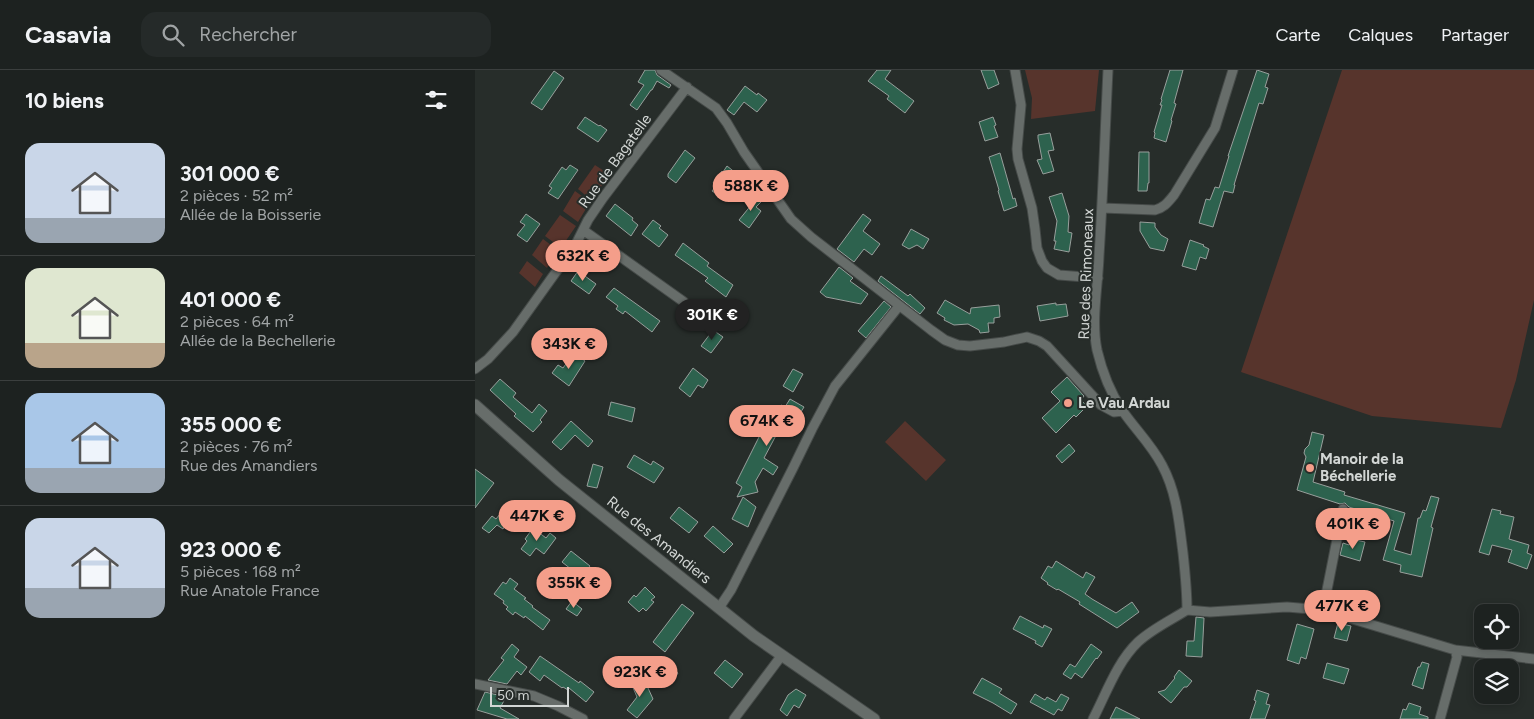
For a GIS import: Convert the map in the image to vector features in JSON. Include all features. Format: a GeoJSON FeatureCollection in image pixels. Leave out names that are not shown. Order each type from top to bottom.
{"type":"FeatureCollection","features":[{"type":"Feature","properties":{"kind":"street"},"geometry":{"type":"LineString","coordinates":[[661,70],[715,108],[727,123],[743,152],[791,219],[811,237],[945,340],[958,345],[970,346],[1005,342],[1027,337],[1039,341],[1047,346],[1101,405],[1114,412],[1123,411]]}},
{"type":"Feature","properties":{"kind":"street"},"geometry":{"type":"LineString","coordinates":[[1015,70],[1021,105],[1017,149],[1018,160],[1032,208],[1037,248],[1042,261],[1047,268],[1059,275],[1098,278]]}},
{"type":"Feature","properties":{"kind":"street","name":"Rue des Rimoneaux"},"geometry":{"type":"LineString","coordinates":[[1107,70],[1096,311],[1097,348],[1102,370],[1123,411],[1150,445],[1171,483],[1181,536],[1187,610]]}},
{"type":"Feature","properties":{"kind":"street"},"geometry":{"type":"LineString","coordinates":[[1102,208],[1155,210],[1167,204],[1175,195],[1215,128],[1233,70]]}},
{"type":"Feature","properties":{"kind":"street","name":"Rue de Bagatelle"},"geometry":{"type":"LineString","coordinates":[[475,369],[488,359],[513,332],[576,244],[588,220],[603,198],[687,87]]}},
{"type":"Feature","properties":{"kind":"street"},"geometry":{"type":"LineString","coordinates":[[583,230],[684,302]]}},
{"type":"Feature","properties":{"kind":"street"},"geometry":{"type":"LineString","coordinates":[[719,608],[735,581],[835,386],[899,306]]}},
{"type":"Feature","properties":{"kind":"street","name":"Rue des Amandiers"},"geometry":{"type":"LineString","coordinates":[[475,405],[559,480],[754,636],[875,719]]}},
{"type":"Feature","properties":{"kind":"street"},"geometry":{"type":"LineString","coordinates":[[1323,610],[1343,509]]}},
{"type":"Feature","properties":{"kind":"street"},"geometry":{"type":"LineString","coordinates":[[1093,719],[1118,670],[1137,643],[1158,627],[1187,610],[1209,612],[1287,607],[1323,610],[1455,650],[1534,659]]}},
{"type":"Feature","properties":{"kind":"street"},"geometry":{"type":"LineString","coordinates":[[1440,719],[1457,657],[1455,650]]}},
{"type":"Feature","properties":{"kind":"street"},"geometry":{"type":"LineString","coordinates":[[734,719],[782,656]]}},
{"type":"Feature","properties":{"kind":"street"},"geometry":{"type":"LineString","coordinates":[[475,684],[534,696],[583,719]]}},
{"type":"Feature","properties":{"kind":"shaded area"},"geometry":{"type":"Polygon","coordinates":[[[1025,70],[1099,70],[1095,111],[1031,119],[1032,98],[1025,70]]]}},
{"type":"Feature","properties":{"kind":"shaded area"},"geometry":{"type":"Polygon","coordinates":[[[1342,70],[1534,70],[1534,300],[1516,380],[1501,428],[1372,416],[1241,372],[1342,70]]]}},
{"type":"Feature","properties":{"kind":"shaded area"},"geometry":{"type":"Polygon","coordinates":[[[595,165],[610,175],[591,200],[578,189],[595,165]]]}},
{"type":"Feature","properties":{"kind":"shaded area"},"geometry":{"type":"Polygon","coordinates":[[[575,191],[590,202],[578,222],[563,211],[575,191]]]}},
{"type":"Feature","properties":{"kind":"shaded area"},"geometry":{"type":"Polygon","coordinates":[[[560,215],[576,226],[561,248],[545,236],[560,215]]]}},
{"type":"Feature","properties":{"kind":"shaded area"},"geometry":{"type":"Polygon","coordinates":[[[543,239],[559,251],[547,268],[532,255],[543,239]]]}},
{"type":"Feature","properties":{"kind":"shaded area"},"geometry":{"type":"Polygon","coordinates":[[[527,261],[543,274],[535,287],[519,273],[527,261]]]}},
{"type":"Feature","properties":{"kind":"shaded area"},"geometry":{"type":"Polygon","coordinates":[[[905,421],[946,460],[926,481],[885,442],[905,421]]]}},
{"type":"Feature","properties":{"kind":"building"},"geometry":{"type":"Polygon","coordinates":[[[645,70],[655,70],[657,75],[671,85],[669,88],[657,81],[637,110],[630,105],[644,85],[638,82],[645,70]]]}},
{"type":"Feature","properties":{"kind":"building"},"geometry":{"type":"Polygon","coordinates":[[[877,70],[891,70],[885,79],[914,101],[905,113],[887,99],[889,96],[868,81],[877,70]]]}},
{"type":"Feature","properties":{"kind":"building"},"geometry":{"type":"Polygon","coordinates":[[[981,70],[994,70],[999,84],[988,89],[981,70]]]}},
{"type":"Feature","properties":{"kind":"building"},"geometry":{"type":"Polygon","coordinates":[[[1170,70],[1183,70],[1166,142],[1154,138],[1154,132],[1170,70]]]}},
{"type":"Feature","properties":{"kind":"building"},"geometry":{"type":"Polygon","coordinates":[[[1257,70],[1269,74],[1265,87],[1268,88],[1263,104],[1259,103],[1233,193],[1224,191],[1213,227],[1199,223],[1206,199],[1210,200],[1215,187],[1219,188],[1257,70]]]}},
{"type":"Feature","properties":{"kind":"building"},"geometry":{"type":"Polygon","coordinates":[[[554,71],[564,78],[542,110],[531,103],[554,71]]]}},
{"type":"Feature","properties":{"kind":"building"},"geometry":{"type":"Polygon","coordinates":[[[745,86],[767,100],[757,112],[744,102],[734,115],[727,110],[745,86]]]}},
{"type":"Feature","properties":{"kind":"building"},"geometry":{"type":"Polygon","coordinates":[[[585,117],[607,130],[598,142],[577,128],[585,117]]]}},
{"type":"Feature","properties":{"kind":"building"},"geometry":{"type":"Polygon","coordinates":[[[993,117],[998,137],[985,141],[979,122],[993,117]]]}},
{"type":"Feature","properties":{"kind":"building"},"geometry":{"type":"Polygon","coordinates":[[[1050,133],[1054,150],[1048,151],[1054,171],[1043,174],[1037,160],[1042,159],[1038,135],[1050,133]]]}},
{"type":"Feature","properties":{"kind":"building"},"geometry":{"type":"Polygon","coordinates":[[[685,150],[695,158],[676,183],[668,177],[668,174],[685,150]]]}},
{"type":"Feature","properties":{"kind":"building"},"geometry":{"type":"Polygon","coordinates":[[[1139,152],[1149,152],[1149,183],[1147,191],[1138,191],[1139,152]]]}},
{"type":"Feature","properties":{"kind":"building"},"geometry":{"type":"Polygon","coordinates":[[[1000,153],[1013,199],[1015,198],[1017,206],[1004,211],[989,157],[1000,153]]]}},
{"type":"Feature","properties":{"kind":"building"},"geometry":{"type":"Polygon","coordinates":[[[570,165],[578,170],[558,199],[548,193],[552,188],[549,186],[562,167],[566,170],[570,165]]]}},
{"type":"Feature","properties":{"kind":"building"},"geometry":{"type":"Polygon","coordinates":[[[727,166],[737,174],[721,197],[712,191],[716,186],[713,183],[727,166]]]}},
{"type":"Feature","properties":{"kind":"building"},"geometry":{"type":"Polygon","coordinates":[[[1062,193],[1069,216],[1068,232],[1072,233],[1069,252],[1054,249],[1057,221],[1049,197],[1062,193]]]}},
{"type":"Feature","properties":{"kind":"building"},"geometry":{"type":"Polygon","coordinates":[[[752,194],[761,202],[756,207],[761,211],[749,228],[739,220],[752,204],[747,201],[752,194]]]}},
{"type":"Feature","properties":{"kind":"building"},"geometry":{"type":"Polygon","coordinates":[[[615,204],[633,218],[632,220],[638,225],[631,236],[606,216],[615,204]]]}},
{"type":"Feature","properties":{"kind":"building"},"geometry":{"type":"Polygon","coordinates":[[[526,214],[540,224],[527,242],[517,235],[525,225],[520,222],[526,214]]]}},
{"type":"Feature","properties":{"kind":"building"},"geometry":{"type":"Polygon","coordinates":[[[863,214],[871,220],[863,231],[880,244],[872,255],[864,249],[854,262],[837,249],[863,214]]]}},
{"type":"Feature","properties":{"kind":"building"},"geometry":{"type":"Polygon","coordinates":[[[653,220],[668,235],[659,247],[642,234],[653,220]]]}},
{"type":"Feature","properties":{"kind":"building"},"geometry":{"type":"Polygon","coordinates":[[[1140,222],[1155,223],[1155,227],[1161,235],[1168,239],[1164,251],[1150,248],[1140,231],[1140,222]]]}},
{"type":"Feature","properties":{"kind":"building"},"geometry":{"type":"Polygon","coordinates":[[[911,229],[929,239],[923,249],[917,245],[909,249],[902,245],[911,229]]]}},
{"type":"Feature","properties":{"kind":"building"},"geometry":{"type":"Polygon","coordinates":[[[1190,240],[1209,249],[1206,259],[1200,257],[1196,270],[1182,266],[1190,240]]]}},
{"type":"Feature","properties":{"kind":"building"},"geometry":{"type":"Polygon","coordinates":[[[683,243],[709,263],[707,266],[733,285],[726,297],[705,281],[708,278],[675,255],[683,243]]]}},
{"type":"Feature","properties":{"kind":"building"},"geometry":{"type":"Polygon","coordinates":[[[839,267],[853,278],[850,281],[868,294],[861,304],[826,297],[820,292],[839,267]]]}},
{"type":"Feature","properties":{"kind":"building"},"geometry":{"type":"Polygon","coordinates":[[[578,271],[596,284],[589,294],[571,281],[578,271]]]}},
{"type":"Feature","properties":{"kind":"building"},"geometry":{"type":"Polygon","coordinates":[[[881,276],[908,296],[910,294],[925,308],[920,314],[878,281],[881,276]]]}},
{"type":"Feature","properties":{"kind":"building"},"geometry":{"type":"Polygon","coordinates":[[[614,288],[660,321],[652,332],[625,311],[623,314],[616,309],[618,306],[606,297],[614,288]]]}},
{"type":"Feature","properties":{"kind":"building"},"geometry":{"type":"Polygon","coordinates":[[[945,300],[970,314],[971,308],[999,305],[1000,317],[994,318],[994,323],[988,323],[989,332],[980,333],[979,330],[968,324],[954,325],[944,320],[945,318],[937,313],[945,300]]]}},
{"type":"Feature","properties":{"kind":"building"},"geometry":{"type":"Polygon","coordinates":[[[884,301],[891,307],[866,338],[858,331],[884,301]]]}},
{"type":"Feature","properties":{"kind":"building"},"geometry":{"type":"Polygon","coordinates":[[[1056,303],[1056,305],[1066,304],[1068,316],[1040,321],[1037,306],[1056,303]]]}},
{"type":"Feature","properties":{"kind":"building"},"geometry":{"type":"Polygon","coordinates":[[[713,330],[723,337],[711,353],[701,346],[713,330]]]}},
{"type":"Feature","properties":{"kind":"building"},"geometry":{"type":"Polygon","coordinates":[[[574,353],[585,361],[569,386],[552,373],[558,365],[563,368],[574,353]]]}},
{"type":"Feature","properties":{"kind":"building"},"geometry":{"type":"Polygon","coordinates":[[[693,368],[708,380],[703,388],[698,385],[690,397],[679,388],[693,368]]]}},
{"type":"Feature","properties":{"kind":"building"},"geometry":{"type":"Polygon","coordinates":[[[793,369],[803,374],[793,392],[783,386],[793,369]]]}},
{"type":"Feature","properties":{"kind":"building","name":"Le Vau Ardau"},"geometry":{"type":"Polygon","coordinates":[[[1067,377],[1084,396],[1081,400],[1087,406],[1076,417],[1074,415],[1056,433],[1042,418],[1060,401],[1051,392],[1067,377]]]}},
{"type":"Feature","properties":{"kind":"building"},"geometry":{"type":"Polygon","coordinates":[[[500,379],[516,393],[513,397],[532,413],[539,404],[547,411],[540,420],[542,422],[533,432],[514,416],[516,414],[490,390],[500,379]]]}},
{"type":"Feature","properties":{"kind":"building"},"geometry":{"type":"Polygon","coordinates":[[[790,399],[804,407],[789,431],[781,426],[764,458],[778,467],[773,475],[763,468],[755,482],[758,492],[737,497],[742,487],[736,483],[762,431],[781,405],[785,407],[790,399]]]}},
{"type":"Feature","properties":{"kind":"building"},"geometry":{"type":"Polygon","coordinates":[[[611,402],[635,408],[632,422],[608,415],[611,402]]]}},
{"type":"Feature","properties":{"kind":"building"},"geometry":{"type":"Polygon","coordinates":[[[571,421],[593,441],[588,447],[575,435],[561,450],[552,442],[571,421]]]}},
{"type":"Feature","properties":{"kind":"building"},"geometry":{"type":"Polygon","coordinates":[[[1312,432],[1324,435],[1313,482],[1345,492],[1344,495],[1405,513],[1394,550],[1411,555],[1418,518],[1420,518],[1423,510],[1426,511],[1431,496],[1439,498],[1431,527],[1433,528],[1422,577],[1400,572],[1401,565],[1383,560],[1394,521],[1349,507],[1345,503],[1340,504],[1297,490],[1306,457],[1305,449],[1309,445],[1312,432]]]}},
{"type":"Feature","properties":{"kind":"building"},"geometry":{"type":"Polygon","coordinates":[[[1069,444],[1075,451],[1062,463],[1056,456],[1069,444]]]}},
{"type":"Feature","properties":{"kind":"building"},"geometry":{"type":"Polygon","coordinates":[[[634,455],[651,465],[653,461],[664,468],[654,483],[627,467],[634,455]]]}},
{"type":"Feature","properties":{"kind":"building"},"geometry":{"type":"Polygon","coordinates":[[[593,464],[603,467],[597,488],[587,486],[593,464]]]}},
{"type":"Feature","properties":{"kind":"building"},"geometry":{"type":"Polygon","coordinates":[[[475,469],[494,483],[475,508],[475,469]]]}},
{"type":"Feature","properties":{"kind":"building"},"geometry":{"type":"Polygon","coordinates":[[[743,497],[756,507],[748,527],[732,519],[743,497]]]}},
{"type":"Feature","properties":{"kind":"building"},"geometry":{"type":"Polygon","coordinates":[[[509,506],[519,515],[512,524],[509,521],[503,529],[497,525],[489,533],[482,528],[492,516],[496,519],[509,506]]]}},
{"type":"Feature","properties":{"kind":"building"},"geometry":{"type":"Polygon","coordinates":[[[679,507],[698,522],[689,533],[670,518],[679,507]]]}},
{"type":"Feature","properties":{"kind":"building"},"geometry":{"type":"Polygon","coordinates":[[[1492,509],[1501,511],[1500,514],[1514,517],[1509,539],[1529,545],[1527,553],[1532,555],[1527,569],[1508,562],[1512,550],[1492,545],[1489,555],[1479,552],[1492,509]]]}},
{"type":"Feature","properties":{"kind":"building"},"geometry":{"type":"Polygon","coordinates":[[[713,526],[733,544],[724,553],[704,536],[713,526]]]}},
{"type":"Feature","properties":{"kind":"building"},"geometry":{"type":"Polygon","coordinates":[[[533,528],[546,538],[550,533],[556,538],[544,554],[536,548],[530,556],[521,549],[533,528]]]}},
{"type":"Feature","properties":{"kind":"building"},"geometry":{"type":"Polygon","coordinates":[[[1351,539],[1365,542],[1360,561],[1340,555],[1343,543],[1349,545],[1351,539]]]}},
{"type":"Feature","properties":{"kind":"building"},"geometry":{"type":"Polygon","coordinates":[[[571,551],[590,566],[581,577],[562,562],[571,551]]]}},
{"type":"Feature","properties":{"kind":"building"},"geometry":{"type":"Polygon","coordinates":[[[1056,561],[1083,578],[1086,572],[1095,577],[1085,594],[1092,599],[1116,613],[1132,602],[1139,612],[1117,628],[1079,604],[1080,602],[1047,584],[1041,578],[1048,566],[1052,568],[1056,561]]]}},
{"type":"Feature","properties":{"kind":"building"},"geometry":{"type":"Polygon","coordinates":[[[510,578],[518,584],[514,589],[526,598],[524,599],[532,607],[550,620],[543,630],[525,616],[524,618],[515,612],[513,615],[506,609],[508,607],[503,603],[504,601],[494,594],[503,582],[506,584],[510,578]]]}},
{"type":"Feature","properties":{"kind":"building"},"geometry":{"type":"Polygon","coordinates":[[[645,587],[655,597],[651,600],[654,602],[646,611],[643,608],[639,612],[628,602],[634,595],[636,597],[645,587]]]}},
{"type":"Feature","properties":{"kind":"building"},"geometry":{"type":"Polygon","coordinates":[[[572,601],[582,609],[577,616],[566,609],[572,601]]]}},
{"type":"Feature","properties":{"kind":"building"},"geometry":{"type":"Polygon","coordinates":[[[682,604],[694,613],[665,652],[653,642],[682,604]]]}},
{"type":"Feature","properties":{"kind":"building"},"geometry":{"type":"Polygon","coordinates":[[[1020,616],[1043,628],[1044,625],[1052,629],[1042,647],[1035,643],[1036,641],[1013,629],[1020,616]]]}},
{"type":"Feature","properties":{"kind":"building"},"geometry":{"type":"Polygon","coordinates":[[[1196,617],[1204,618],[1202,657],[1186,656],[1187,641],[1194,641],[1196,617]]]}},
{"type":"Feature","properties":{"kind":"building"},"geometry":{"type":"Polygon","coordinates":[[[1338,623],[1351,626],[1347,641],[1334,638],[1338,623]]]}},
{"type":"Feature","properties":{"kind":"building"},"geometry":{"type":"Polygon","coordinates":[[[1297,624],[1314,629],[1306,659],[1301,657],[1299,664],[1287,660],[1297,624]]]}},
{"type":"Feature","properties":{"kind":"building"},"geometry":{"type":"Polygon","coordinates":[[[512,644],[519,650],[514,657],[527,667],[521,675],[517,671],[507,684],[488,680],[504,660],[501,658],[512,644]]]}},
{"type":"Feature","properties":{"kind":"building"},"geometry":{"type":"Polygon","coordinates":[[[1091,644],[1102,652],[1082,678],[1075,673],[1071,679],[1063,674],[1070,664],[1075,667],[1091,644]]]}},
{"type":"Feature","properties":{"kind":"building"},"geometry":{"type":"Polygon","coordinates":[[[540,656],[594,692],[586,702],[569,688],[568,690],[562,688],[544,675],[540,681],[529,672],[540,656]]]}},
{"type":"Feature","properties":{"kind":"building"},"geometry":{"type":"Polygon","coordinates":[[[725,660],[743,674],[732,688],[714,673],[725,660]]]}},
{"type":"Feature","properties":{"kind":"building"},"geometry":{"type":"Polygon","coordinates":[[[1422,662],[1429,664],[1423,689],[1412,685],[1418,667],[1420,667],[1422,662]]]}},
{"type":"Feature","properties":{"kind":"building"},"geometry":{"type":"Polygon","coordinates":[[[1327,663],[1349,669],[1344,684],[1323,678],[1327,663]]]}},
{"type":"Feature","properties":{"kind":"building"},"geometry":{"type":"Polygon","coordinates":[[[667,665],[678,673],[672,681],[661,673],[667,665]]]}},
{"type":"Feature","properties":{"kind":"building"},"geometry":{"type":"Polygon","coordinates":[[[1179,670],[1192,681],[1187,687],[1184,687],[1171,703],[1158,692],[1165,690],[1179,670]]]}},
{"type":"Feature","properties":{"kind":"building"},"geometry":{"type":"Polygon","coordinates":[[[643,677],[653,699],[637,718],[627,710],[637,697],[631,683],[643,677]]]}},
{"type":"Feature","properties":{"kind":"building"},"geometry":{"type":"Polygon","coordinates":[[[982,678],[1002,689],[999,693],[1017,704],[1011,714],[973,693],[982,678]]]}},
{"type":"Feature","properties":{"kind":"building"},"geometry":{"type":"Polygon","coordinates":[[[796,689],[806,695],[799,708],[794,705],[787,716],[780,710],[788,695],[796,689]]]}},
{"type":"Feature","properties":{"kind":"building"},"geometry":{"type":"Polygon","coordinates":[[[1257,690],[1269,694],[1266,704],[1270,705],[1265,719],[1250,719],[1256,701],[1254,700],[1257,690]]]}},
{"type":"Feature","properties":{"kind":"building"},"geometry":{"type":"Polygon","coordinates":[[[485,692],[506,697],[500,708],[519,719],[507,719],[477,710],[485,692]]]}},
{"type":"Feature","properties":{"kind":"building"},"geometry":{"type":"Polygon","coordinates":[[[1035,694],[1045,700],[1047,697],[1056,702],[1061,694],[1069,698],[1062,711],[1058,709],[1054,715],[1030,702],[1035,694]]]}},
{"type":"Feature","properties":{"kind":"building"},"geometry":{"type":"Polygon","coordinates":[[[1409,703],[1421,707],[1419,714],[1428,717],[1428,719],[1400,719],[1403,709],[1406,710],[1409,703]]]}},
{"type":"Feature","properties":{"kind":"building"},"geometry":{"type":"Polygon","coordinates":[[[1116,707],[1140,719],[1110,719],[1116,707]]]}},
{"type":"Feature","properties":{"kind":"place","name":"Le Vau Ardau"},"geometry":{"type":"Point","coordinates":[1068,403]}},
{"type":"Feature","properties":{"kind":"place","name":"Manoir de la Béchellerie"},"geometry":{"type":"Point","coordinates":[1310,468]}}]}
